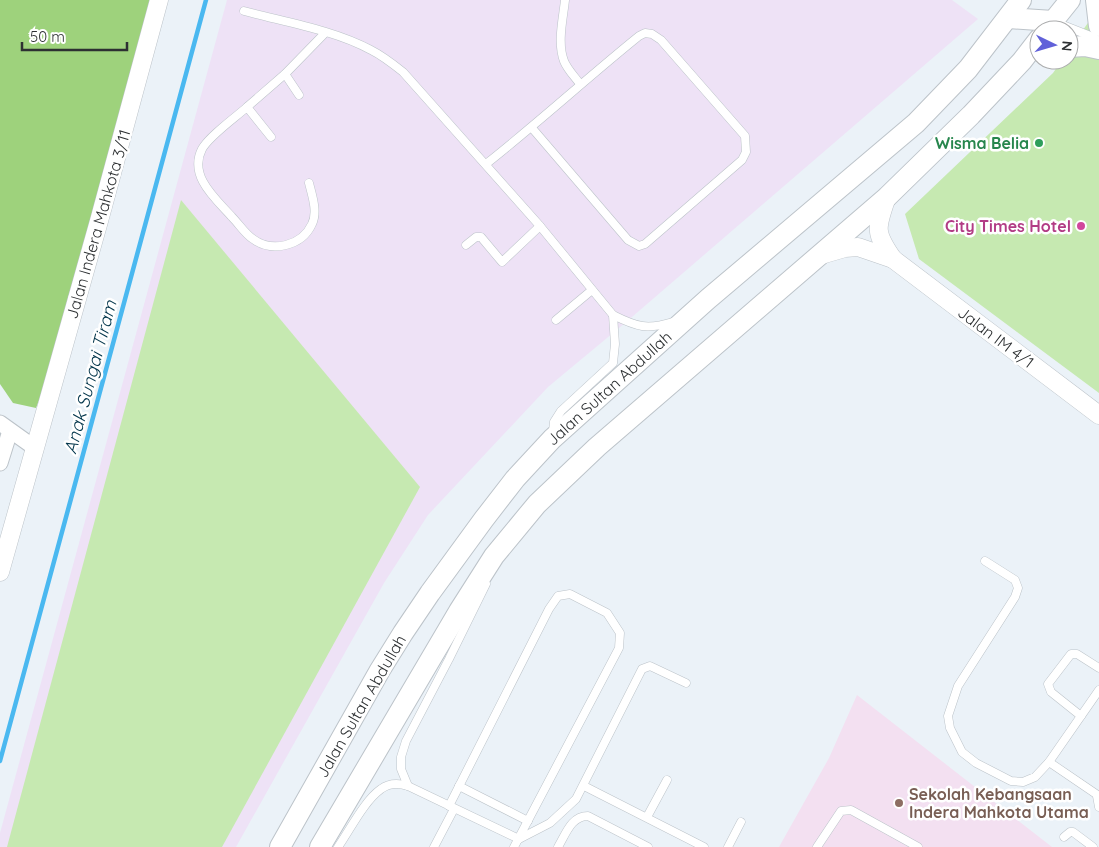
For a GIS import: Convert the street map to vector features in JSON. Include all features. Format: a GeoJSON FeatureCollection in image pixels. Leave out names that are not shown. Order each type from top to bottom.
{"type":"FeatureCollection","features":[{"type":"Feature","properties":{"kind":"main road","name":"Jalan Sultan Abdullah"},"geometry":{"type":"LineString","coordinates":[[280,847],[380,670],[430,592],[515,479],[552,439],[708,299],[916,123],[968,69],[1021,0]]}},
{"type":"Feature","properties":{"kind":"main road"},"geometry":{"type":"LineString","coordinates":[[1055,20],[1070,0]]}},
{"type":"Feature","properties":{"kind":"main road"},"geometry":{"type":"LineString","coordinates":[[1096,0],[1099,26]]}},
{"type":"Feature","properties":{"kind":"main road"},"geometry":{"type":"LineString","coordinates":[[1009,18],[1029,22]]}},
{"type":"Feature","properties":{"kind":"main road"},"geometry":{"type":"LineString","coordinates":[[1079,46],[1099,49]]}},
{"type":"Feature","properties":{"kind":"main road"},"geometry":{"type":"LineString","coordinates":[[320,847],[454,619],[494,556],[537,504],[597,447],[887,197],[1029,59]]}},
{"type":"Feature","properties":{"kind":"street","name":"Jalan Indera Mahkota 3/11"},"geometry":{"type":"LineString","coordinates":[[0,572],[159,0]]}},
{"type":"Feature","properties":{"kind":"street","name":"Jalan IM 4/1"},"geometry":{"type":"LineString","coordinates":[[887,197],[880,215],[878,235],[893,259],[1099,415]]}},
{"type":"Feature","properties":{"kind":"street","name":"Jalan IM 4/1"},"geometry":{"type":"LineString","coordinates":[[821,255],[845,248],[858,247],[893,259]]}},
{"type":"Feature","properties":{"kind":"street"},"geometry":{"type":"LineString","coordinates":[[0,463],[5,427],[35,448]]}},
{"type":"Feature","properties":{"kind":"lane"},"geometry":{"type":"LineString","coordinates":[[565,0],[561,44],[562,53],[564,62],[580,84]]}},
{"type":"Feature","properties":{"kind":"lane"},"geometry":{"type":"LineString","coordinates":[[244,10],[325,33],[370,49],[403,72],[540,226],[613,315],[632,324],[653,327],[673,322],[708,299]]}},
{"type":"Feature","properties":{"kind":"lane"},"geometry":{"type":"LineString","coordinates":[[1079,31],[1099,41]]}},
{"type":"Feature","properties":{"kind":"lane"},"geometry":{"type":"LineString","coordinates":[[309,183],[314,206],[312,224],[304,236],[290,245],[266,244],[253,239],[205,188],[199,174],[199,157],[202,148],[208,141],[285,74],[325,33]]}},
{"type":"Feature","properties":{"kind":"lane"},"geometry":{"type":"LineString","coordinates":[[486,164],[532,128],[580,84],[645,33],[652,34],[660,40],[745,136],[746,152],[742,160],[645,244],[639,246],[628,240],[532,128]]}},
{"type":"Feature","properties":{"kind":"lane"},"geometry":{"type":"LineString","coordinates":[[285,74],[299,95]]}},
{"type":"Feature","properties":{"kind":"lane"},"geometry":{"type":"LineString","coordinates":[[248,108],[271,137]]}},
{"type":"Feature","properties":{"kind":"lane"},"geometry":{"type":"LineString","coordinates":[[466,245],[476,237],[481,237],[502,262],[540,226]]}},
{"type":"Feature","properties":{"kind":"lane"},"geometry":{"type":"LineString","coordinates":[[556,320],[592,290]]}},
{"type":"Feature","properties":{"kind":"lane"},"geometry":{"type":"LineString","coordinates":[[552,439],[554,422],[561,411],[613,363],[616,344],[613,315]]}},
{"type":"Feature","properties":{"kind":"lane"},"geometry":{"type":"LineString","coordinates":[[408,786],[401,769],[401,757],[406,741],[480,599],[494,556]]}},
{"type":"Feature","properties":{"kind":"lane"},"geometry":{"type":"LineString","coordinates":[[985,561],[1015,580],[1018,588],[1015,598],[958,686],[948,716],[950,728],[962,752],[976,763],[1012,781],[1023,782],[1035,777],[1049,762],[1099,690]]}},
{"type":"Feature","properties":{"kind":"lane"},"geometry":{"type":"LineString","coordinates":[[434,847],[452,808],[459,786],[549,609],[558,596],[570,594],[607,613],[620,633],[619,648],[514,847]]}},
{"type":"Feature","properties":{"kind":"lane"},"geometry":{"type":"LineString","coordinates":[[1081,716],[1050,692],[1048,684],[1071,654],[1077,654],[1099,668]]}},
{"type":"Feature","properties":{"kind":"lane"},"geometry":{"type":"LineString","coordinates":[[519,839],[550,824],[576,799],[642,669],[650,666],[686,683]]}},
{"type":"Feature","properties":{"kind":"lane"},"geometry":{"type":"LineString","coordinates":[[1049,762],[1098,796],[1099,807]]}},
{"type":"Feature","properties":{"kind":"lane"},"geometry":{"type":"LineString","coordinates":[[647,818],[667,780]]}},
{"type":"Feature","properties":{"kind":"lane"},"geometry":{"type":"LineString","coordinates":[[338,847],[368,802],[381,789],[398,783],[519,839]]}},
{"type":"Feature","properties":{"kind":"lane"},"geometry":{"type":"LineString","coordinates":[[459,786],[528,821]]}},
{"type":"Feature","properties":{"kind":"lane"},"geometry":{"type":"LineString","coordinates":[[584,786],[704,847]]}},
{"type":"Feature","properties":{"kind":"lane"},"geometry":{"type":"LineString","coordinates":[[817,847],[841,810],[851,810],[918,847]]}},
{"type":"Feature","properties":{"kind":"lane"},"geometry":{"type":"LineString","coordinates":[[558,847],[574,819],[580,816],[588,816],[648,847]]}},
{"type":"Feature","properties":{"kind":"lane"},"geometry":{"type":"LineString","coordinates":[[728,847],[741,822]]}},
{"type":"Feature","properties":{"kind":"lane"},"geometry":{"type":"LineString","coordinates":[[1064,837],[1073,832],[1093,847]]}},
{"type":"Feature","properties":{"kind":"shaded area"},"geometry":{"type":"Polygon","coordinates":[[[227,0],[952,0],[978,19],[548,387],[428,515],[384,583],[236,847],[0,847],[0,833],[227,0]]]}},
{"type":"Feature","properties":{"kind":"shaded area","name":"Sekolah Kebangsaan Indera Mahkota Utama"},"geometry":{"type":"Polygon","coordinates":[[[857,695],[1052,847],[779,847],[829,758],[857,695]]]}},
{"type":"Feature","properties":{"kind":"green space"},"geometry":{"type":"Polygon","coordinates":[[[0,0],[158,0],[68,328],[36,408],[13,403],[0,384],[0,0]]]}},
{"type":"Feature","properties":{"kind":"green space","name":"Wisma Belia"},"geometry":{"type":"Polygon","coordinates":[[[1099,7],[1099,393],[919,259],[905,214],[1055,70],[1079,70],[1079,36],[1099,7]]]}},
{"type":"Feature","properties":{"kind":"green space"},"geometry":{"type":"Polygon","coordinates":[[[181,200],[420,487],[222,847],[7,847],[181,200]]]}},
{"type":"Feature","properties":{"kind":"waterway","name":"Anak Sungai Tiram"},"geometry":{"type":"LineString","coordinates":[[0,761],[206,0]]}},
{"type":"Feature","properties":{"kind":"place","name":"Wisma Belia"},"geometry":{"type":"Point","coordinates":[1039,143]}},
{"type":"Feature","properties":{"kind":"place","name":"City Times Hotel"},"geometry":{"type":"Point","coordinates":[1081,226]}},
{"type":"Feature","properties":{"kind":"place","name":"Sekolah Kebangsaan Indera Mahkota Utama"},"geometry":{"type":"Point","coordinates":[899,803]}}]}
